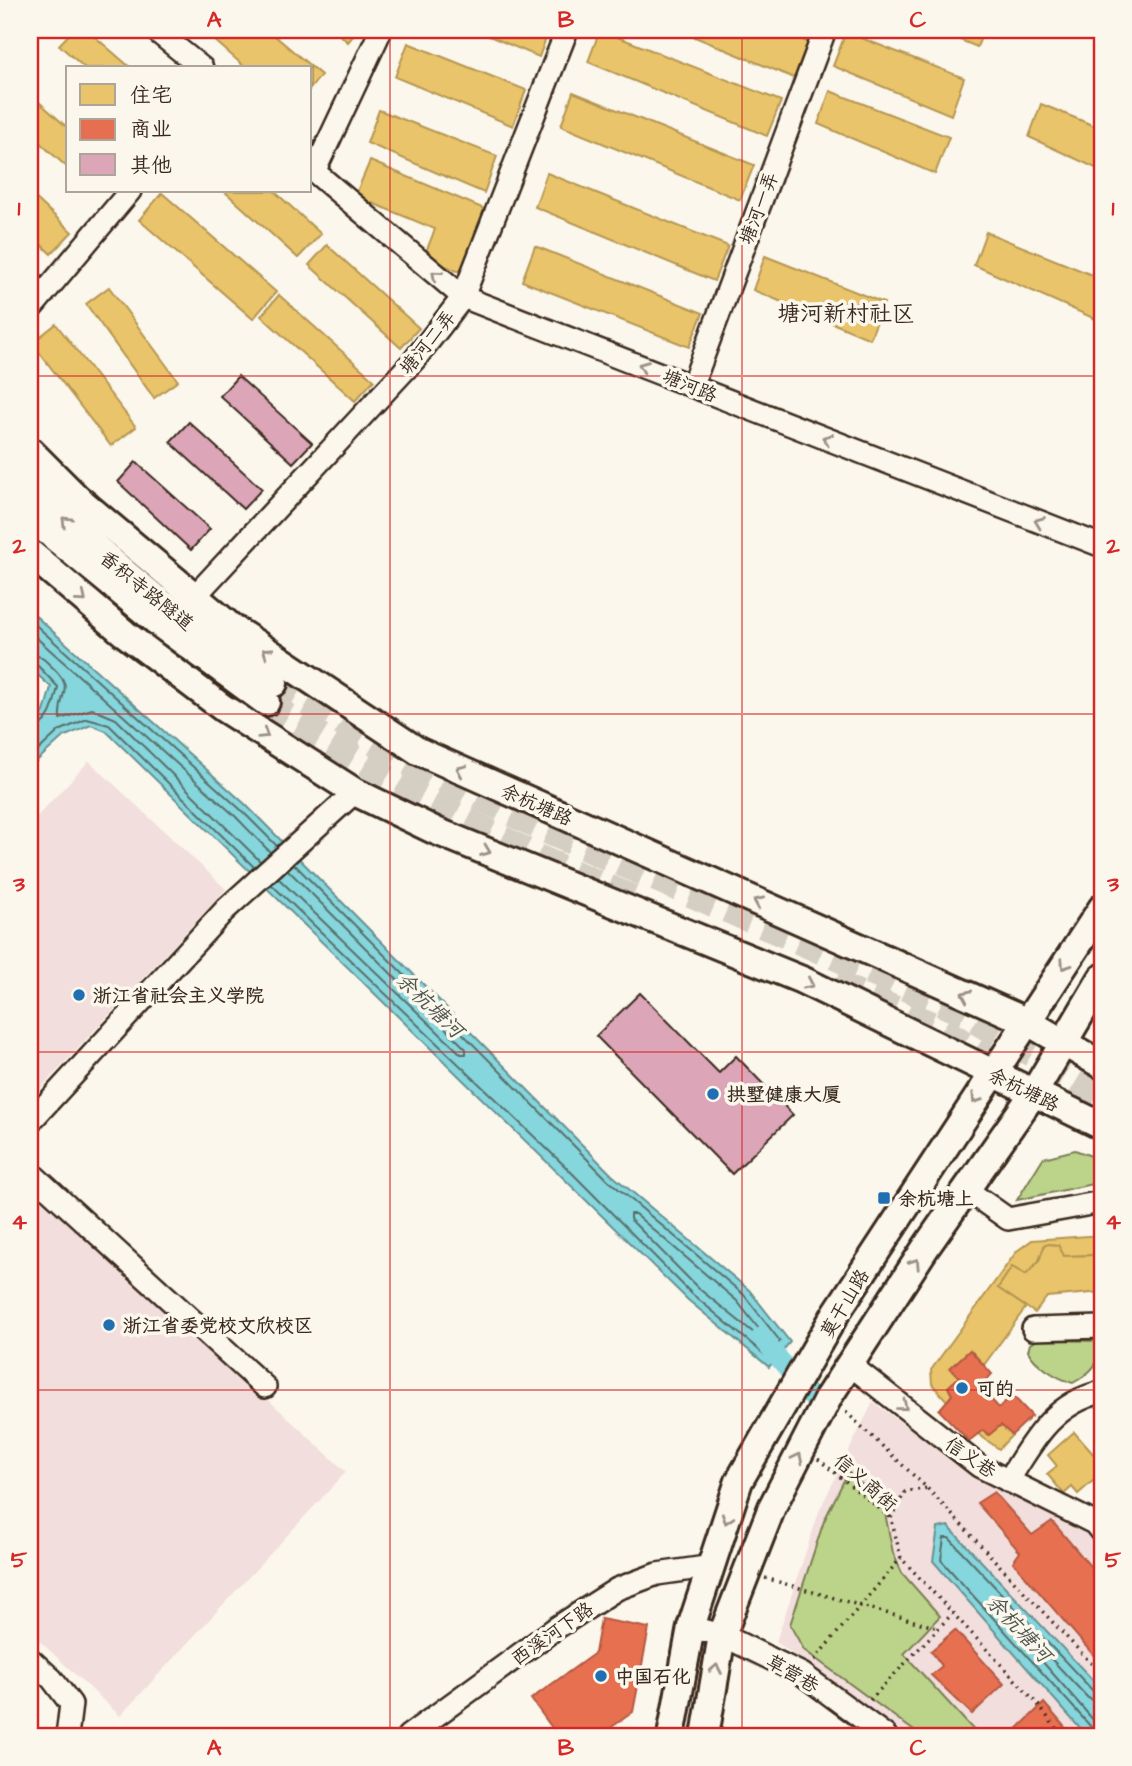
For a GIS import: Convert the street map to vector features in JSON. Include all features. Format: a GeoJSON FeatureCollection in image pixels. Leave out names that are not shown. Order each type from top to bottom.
{"type":"FeatureCollection","features":[{"type":"Feature","properties":{"kind":"main road","name":"余杭塘路"},"geometry":{"type":"LineString","coordinates":[[30,451],[76,498],[231,627],[418,751],[1028,1023],[1102,1065]]}},
{"type":"Feature","properties":{"kind":"main road","name":"香积寺路隧道"},"geometry":{"type":"LineString","coordinates":[[30,485],[93,546],[270,693],[161,625],[30,517]]}},
{"type":"Feature","properties":{"kind":"main road","name":"余杭塘路"},"geometry":{"type":"LineString","coordinates":[[30,553],[124,633],[223,708],[355,792],[436,831],[802,980],[1102,1126]]}},
{"type":"Feature","properties":{"kind":"main road","name":"莫干山路"},"geometry":{"type":"LineString","coordinates":[[671,1736],[691,1626],[739,1481],[836,1313],[1102,908]]}},
{"type":"Feature","properties":{"kind":"main road","name":"莫干山路"},"geometry":{"type":"LineString","coordinates":[[705,1736],[722,1635],[772,1507],[829,1396],[1033,1094],[1062,1040],[1102,978]]}},
{"type":"Feature","properties":{"kind":"street"},"geometry":{"type":"LineString","coordinates":[[155,30],[200,66]]}},
{"type":"Feature","properties":{"kind":"street"},"geometry":{"type":"LineString","coordinates":[[312,170],[381,30]]}},
{"type":"Feature","properties":{"kind":"street","name":"塘河二弄"},"geometry":{"type":"LineString","coordinates":[[194,597],[415,359],[463,298],[567,30]]}},
{"type":"Feature","properties":{"kind":"street","name":"塘河一弄"},"geometry":{"type":"LineString","coordinates":[[692,386],[825,30]]}},
{"type":"Feature","properties":{"kind":"street","name":"塘河路"},"geometry":{"type":"LineString","coordinates":[[312,170],[463,298],[1102,546]]}},
{"type":"Feature","properties":{"kind":"street"},"geometry":{"type":"LineString","coordinates":[[30,310],[129,192]]}},
{"type":"Feature","properties":{"kind":"street"},"geometry":{"type":"LineString","coordinates":[[30,1122],[247,890],[355,792]]}},
{"type":"Feature","properties":{"kind":"street"},"geometry":{"type":"LineString","coordinates":[[30,1172],[265,1387]]}},
{"type":"Feature","properties":{"kind":"street"},"geometry":{"type":"LineString","coordinates":[[967,1190],[1008,1219],[1102,1202]]}},
{"type":"Feature","properties":{"kind":"street"},"geometry":{"type":"LineString","coordinates":[[1033,1329],[1102,1327]]}},
{"type":"Feature","properties":{"kind":"street","name":"信义巷"},"geometry":{"type":"LineString","coordinates":[[849,1364],[979,1466],[1094,1523],[1102,1533]]}},
{"type":"Feature","properties":{"kind":"street"},"geometry":{"type":"LineString","coordinates":[[1008,1481],[1047,1422],[1068,1404],[1102,1392]]}},
{"type":"Feature","properties":{"kind":"street","name":"西溪河下路"},"geometry":{"type":"LineString","coordinates":[[408,1736],[556,1628],[617,1589],[657,1574],[713,1566]]}},
{"type":"Feature","properties":{"kind":"street","name":"草营巷"},"geometry":{"type":"LineString","coordinates":[[691,1626],[722,1635],[802,1674],[886,1736]]}},
{"type":"Feature","properties":{"kind":"street"},"geometry":{"type":"LineString","coordinates":[[30,1658],[71,1704],[67,1736]]}},
{"type":"Feature","properties":{"kind":"path","name":"信义商街"},"geometry":{"type":"LineString","coordinates":[[829,1396],[926,1488],[1102,1675]]}},
{"type":"Feature","properties":{"kind":"path","name":"信义商街"},"geometry":{"type":"LineString","coordinates":[[803,1446],[891,1518],[901,1558],[1036,1702],[1062,1736]]}},
{"type":"Feature","properties":{"kind":"path"},"geometry":{"type":"LineString","coordinates":[[891,1518],[905,1492],[926,1488]]}},
{"type":"Feature","properties":{"kind":"path"},"geometry":{"type":"LineString","coordinates":[[802,1674],[901,1558]]}},
{"type":"Feature","properties":{"kind":"path"},"geometry":{"type":"LineString","coordinates":[[748,1573],[938,1628]]}},
{"type":"Feature","properties":{"kind":"path"},"geometry":{"type":"LineString","coordinates":[[857,1714],[953,1613]]}},
{"type":"Feature","properties":{"kind":"shaded area","name":"浙江省社会主义学院"},"geometry":{"type":"Polygon","coordinates":[[[89,761],[226,889],[30,1100],[30,824],[89,761]]]}},
{"type":"Feature","properties":{"kind":"shaded area","name":"浙江省委党校文欣校区"},"geometry":{"type":"Polygon","coordinates":[[[30,1178],[346,1472],[120,1716],[30,1632],[30,1178]]]}},
{"type":"Feature","properties":{"kind":"shaded area"},"geometry":{"type":"Polygon","coordinates":[[[873,1402],[964,1468],[1086,1529],[1102,1547],[1102,1736],[908,1736],[776,1642],[820,1509],[873,1402]]]}},
{"type":"Feature","properties":{"kind":"green space"},"geometry":{"type":"Polygon","coordinates":[[[1075,1150],[1102,1160],[1102,1182],[1017,1200],[1043,1158],[1075,1150]]]}},
{"type":"Feature","properties":{"kind":"green space"},"geometry":{"type":"Polygon","coordinates":[[[1037,1340],[1102,1341],[1098,1361],[1073,1383],[1048,1371],[1031,1356],[1028,1351],[1030,1344],[1037,1340]]]}},
{"type":"Feature","properties":{"kind":"green space"},"geometry":{"type":"Polygon","coordinates":[[[848,1472],[883,1503],[893,1553],[902,1573],[940,1616],[904,1654],[979,1736],[921,1736],[804,1650],[790,1625],[824,1521],[848,1472]]]}},
{"type":"Feature","properties":{"kind":"water"},"geometry":{"type":"Polygon","coordinates":[[[30,611],[245,804],[612,1175],[749,1290],[790,1342],[769,1367],[688,1300],[106,731],[91,725],[63,737],[30,767],[30,725],[44,712],[51,687],[30,668],[30,611]]]}},
{"type":"Feature","properties":{"kind":"water"},"geometry":{"type":"Polygon","coordinates":[[[948,1526],[1102,1690],[1102,1736],[1090,1736],[1077,1725],[933,1561],[938,1528],[948,1526]]]}},
{"type":"Feature","properties":{"kind":"building: 住宅"},"geometry":{"type":"Polygon","coordinates":[[[73,30],[87,30],[129,66],[83,66],[59,45],[73,30]]]}},
{"type":"Feature","properties":{"kind":"building: 住宅"},"geometry":{"type":"Polygon","coordinates":[[[268,30],[310,66],[244,66],[204,31],[268,30]]]}},
{"type":"Feature","properties":{"kind":"building: 住宅"},"geometry":{"type":"Polygon","coordinates":[[[334,30],[358,30],[348,42],[334,30]]]}},
{"type":"Feature","properties":{"kind":"building: 住宅"},"geometry":{"type":"Polygon","coordinates":[[[475,30],[549,30],[539,57],[475,30]]]}},
{"type":"Feature","properties":{"kind":"building: 住宅"},"geometry":{"type":"Polygon","coordinates":[[[600,30],[781,101],[767,136],[588,62],[600,30]]]}},
{"type":"Feature","properties":{"kind":"building: 住宅"},"geometry":{"type":"Polygon","coordinates":[[[678,30],[776,30],[808,42],[794,78],[678,30]]]}},
{"type":"Feature","properties":{"kind":"building: 住宅"},"geometry":{"type":"Polygon","coordinates":[[[936,30],[984,30],[977,47],[936,30]]]}},
{"type":"Feature","properties":{"kind":"building: 住宅"},"geometry":{"type":"Polygon","coordinates":[[[846,32],[964,78],[951,115],[833,66],[846,32]]]}},
{"type":"Feature","properties":{"kind":"building: 住宅"},"geometry":{"type":"Polygon","coordinates":[[[408,43],[526,90],[513,126],[395,77],[408,43]]]}},
{"type":"Feature","properties":{"kind":"building: 住宅"},"geometry":{"type":"Polygon","coordinates":[[[312,67],[321,75],[312,86],[312,67]]]}},
{"type":"Feature","properties":{"kind":"building: 住宅"},"geometry":{"type":"Polygon","coordinates":[[[830,91],[949,137],[935,174],[818,124],[830,91]]]}},
{"type":"Feature","properties":{"kind":"building: 住宅"},"geometry":{"type":"Polygon","coordinates":[[[573,92],[754,165],[740,200],[561,126],[573,92]]]}},
{"type":"Feature","properties":{"kind":"building: 住宅"},"geometry":{"type":"Polygon","coordinates":[[[30,94],[66,126],[66,166],[30,134],[30,94]]]}},
{"type":"Feature","properties":{"kind":"building: 住宅"},"geometry":{"type":"Polygon","coordinates":[[[1041,104],[1102,129],[1102,171],[1029,137],[1041,104]]]}},
{"type":"Feature","properties":{"kind":"building: 住宅"},"geometry":{"type":"Polygon","coordinates":[[[379,110],[497,156],[484,193],[367,143],[379,110]]]}},
{"type":"Feature","properties":{"kind":"building: 住宅"},"geometry":{"type":"Polygon","coordinates":[[[370,161],[487,210],[462,273],[424,257],[435,229],[355,196],[370,161]]]}},
{"type":"Feature","properties":{"kind":"building: 住宅"},"geometry":{"type":"Polygon","coordinates":[[[547,173],[728,246],[714,281],[535,207],[547,173]]]}},
{"type":"Feature","properties":{"kind":"building: 住宅"},"geometry":{"type":"Polygon","coordinates":[[[225,192],[275,192],[321,234],[298,258],[225,192]]]}},
{"type":"Feature","properties":{"kind":"building: 住宅"},"geometry":{"type":"Polygon","coordinates":[[[30,193],[72,232],[51,254],[30,234],[30,193]]]}},
{"type":"Feature","properties":{"kind":"building: 住宅"},"geometry":{"type":"Polygon","coordinates":[[[162,193],[276,292],[253,319],[139,220],[162,193]]]}},
{"type":"Feature","properties":{"kind":"building: 住宅"},"geometry":{"type":"Polygon","coordinates":[[[986,232],[1102,279],[1102,322],[974,265],[986,232]]]}},
{"type":"Feature","properties":{"kind":"building: 住宅"},"geometry":{"type":"Polygon","coordinates":[[[327,245],[419,328],[401,348],[309,265],[327,245]]]}},
{"type":"Feature","properties":{"kind":"building: 住宅"},"geometry":{"type":"Polygon","coordinates":[[[535,246],[703,313],[689,347],[522,281],[535,246]]]}},
{"type":"Feature","properties":{"kind":"building: 住宅"},"geometry":{"type":"Polygon","coordinates":[[[765,256],[884,303],[870,339],[753,290],[765,256]]]}},
{"type":"Feature","properties":{"kind":"building: 住宅"},"geometry":{"type":"Polygon","coordinates":[[[109,287],[178,381],[154,398],[86,304],[109,287]]]}},
{"type":"Feature","properties":{"kind":"building: 住宅"},"geometry":{"type":"Polygon","coordinates":[[[279,295],[374,380],[355,401],[261,316],[279,295]]]}},
{"type":"Feature","properties":{"kind":"building: 住宅"},"geometry":{"type":"Polygon","coordinates":[[[56,324],[136,427],[111,446],[32,343],[56,324]]]}},
{"type":"Feature","properties":{"kind":"building: 住宅"},"geometry":{"type":"Polygon","coordinates":[[[1102,1235],[1102,1251],[1099,1255],[1064,1256],[1058,1245],[1045,1244],[1039,1261],[1026,1275],[1012,1267],[998,1288],[1026,1307],[984,1365],[970,1350],[950,1368],[959,1377],[948,1387],[952,1395],[947,1401],[932,1384],[931,1370],[1017,1251],[1032,1240],[1102,1235]]]}},
{"type":"Feature","properties":{"kind":"building: 住宅"},"geometry":{"type":"Polygon","coordinates":[[[1045,1244],[1058,1245],[1064,1256],[1099,1255],[1102,1251],[1102,1292],[1047,1297],[1035,1313],[998,1288],[1012,1267],[1026,1275],[1039,1261],[1045,1244]]]}},
{"type":"Feature","properties":{"kind":"building: 住宅"},"geometry":{"type":"Polygon","coordinates":[[[1001,1425],[1012,1435],[999,1449],[978,1434],[983,1430],[989,1435],[1001,1425]]]}},
{"type":"Feature","properties":{"kind":"building: 住宅"},"geometry":{"type":"Polygon","coordinates":[[[1074,1432],[1102,1464],[1102,1473],[1078,1494],[1072,1487],[1064,1494],[1047,1474],[1057,1466],[1048,1455],[1074,1432]]]}},
{"type":"Feature","properties":{"kind":"building: 住宅"},"geometry":{"type":"Polygon","coordinates":[[[796,1726],[828,1734],[788,1736],[796,1726]]]}},
{"type":"Feature","properties":{"kind":"building: 商业"},"geometry":{"type":"Polygon","coordinates":[[[970,1350],[992,1374],[980,1387],[999,1408],[1012,1395],[1032,1416],[1012,1435],[1001,1425],[989,1435],[983,1430],[969,1441],[939,1410],[952,1395],[948,1387],[959,1377],[950,1368],[970,1350]]]}},
{"type":"Feature","properties":{"kind":"building: 商业"},"geometry":{"type":"Polygon","coordinates":[[[994,1492],[1032,1535],[1052,1521],[1102,1580],[1102,1665],[1013,1562],[1020,1552],[977,1503],[994,1492]]]}},
{"type":"Feature","properties":{"kind":"building: 商业","name":"中国石化"},"geometry":{"type":"Polygon","coordinates":[[[601,1619],[649,1628],[633,1712],[599,1736],[558,1736],[531,1699],[595,1653],[601,1619]]]}},
{"type":"Feature","properties":{"kind":"building: 商业"},"geometry":{"type":"Polygon","coordinates":[[[955,1630],[1004,1684],[972,1714],[931,1675],[942,1666],[931,1651],[955,1630]]]}},
{"type":"Feature","properties":{"kind":"building: 商业"},"geometry":{"type":"Polygon","coordinates":[[[1044,1703],[1069,1732],[1065,1736],[1010,1736],[1044,1703]]]}},
{"type":"Feature","properties":{"kind":"building: 其他"},"geometry":{"type":"Polygon","coordinates":[[[238,376],[312,443],[293,463],[220,396],[238,376]]]}},
{"type":"Feature","properties":{"kind":"building: 其他"},"geometry":{"type":"Polygon","coordinates":[[[189,422],[262,489],[243,509],[170,442],[189,422]]]}},
{"type":"Feature","properties":{"kind":"building: 其他"},"geometry":{"type":"Polygon","coordinates":[[[136,462],[210,529],[191,550],[118,482],[136,462]]]}},
{"type":"Feature","properties":{"kind":"building: 其他","name":"拱墅健康大厦"},"geometry":{"type":"Polygon","coordinates":[[[640,993],[719,1073],[736,1056],[793,1115],[732,1174],[596,1036],[640,993]]]}},
{"type":"Feature","properties":{"kind":"waterway","name":"余杭塘河"},"geometry":{"type":"LineString","coordinates":[[761,1337],[811,1397]]}},
{"type":"Feature","properties":{"kind":"tunnel"},"geometry":{"type":"LineString","coordinates":[[274,683],[401,759],[551,833],[960,1012],[1102,1096]]}},
{"type":"Feature","properties":{"kind":"tunnel"},"geometry":{"type":"LineString","coordinates":[[266,702],[403,787],[542,859],[641,901]]}},
{"type":"Feature","properties":{"kind":"tunnel"},"geometry":{"type":"LineString","coordinates":[[835,983],[941,1028],[1000,1066]]}},
{"type":"Feature","properties":{"kind":"place","name":"浙江省社会主义学院"},"geometry":{"type":"Point","coordinates":[79,995]}},
{"type":"Feature","properties":{"kind":"place","name":"拱墅健康大厦"},"geometry":{"type":"Point","coordinates":[713,1094]}},
{"type":"Feature","properties":{"kind":"place","name":"余杭塘上"},"geometry":{"type":"Point","coordinates":[884,1198]}},
{"type":"Feature","properties":{"kind":"place","name":"浙江省委党校文欣校区"},"geometry":{"type":"Point","coordinates":[109,1325]}},
{"type":"Feature","properties":{"kind":"place","name":"可的"},"geometry":{"type":"Point","coordinates":[962,1388]}},
{"type":"Feature","properties":{"kind":"place","name":"中国石化"},"geometry":{"type":"Point","coordinates":[601,1676]}},
{"type":"Feature","properties":{"kind":"district","name":"塘河新村社区"},"geometry":{"type":"Point","coordinates":[846,313]}}]}
